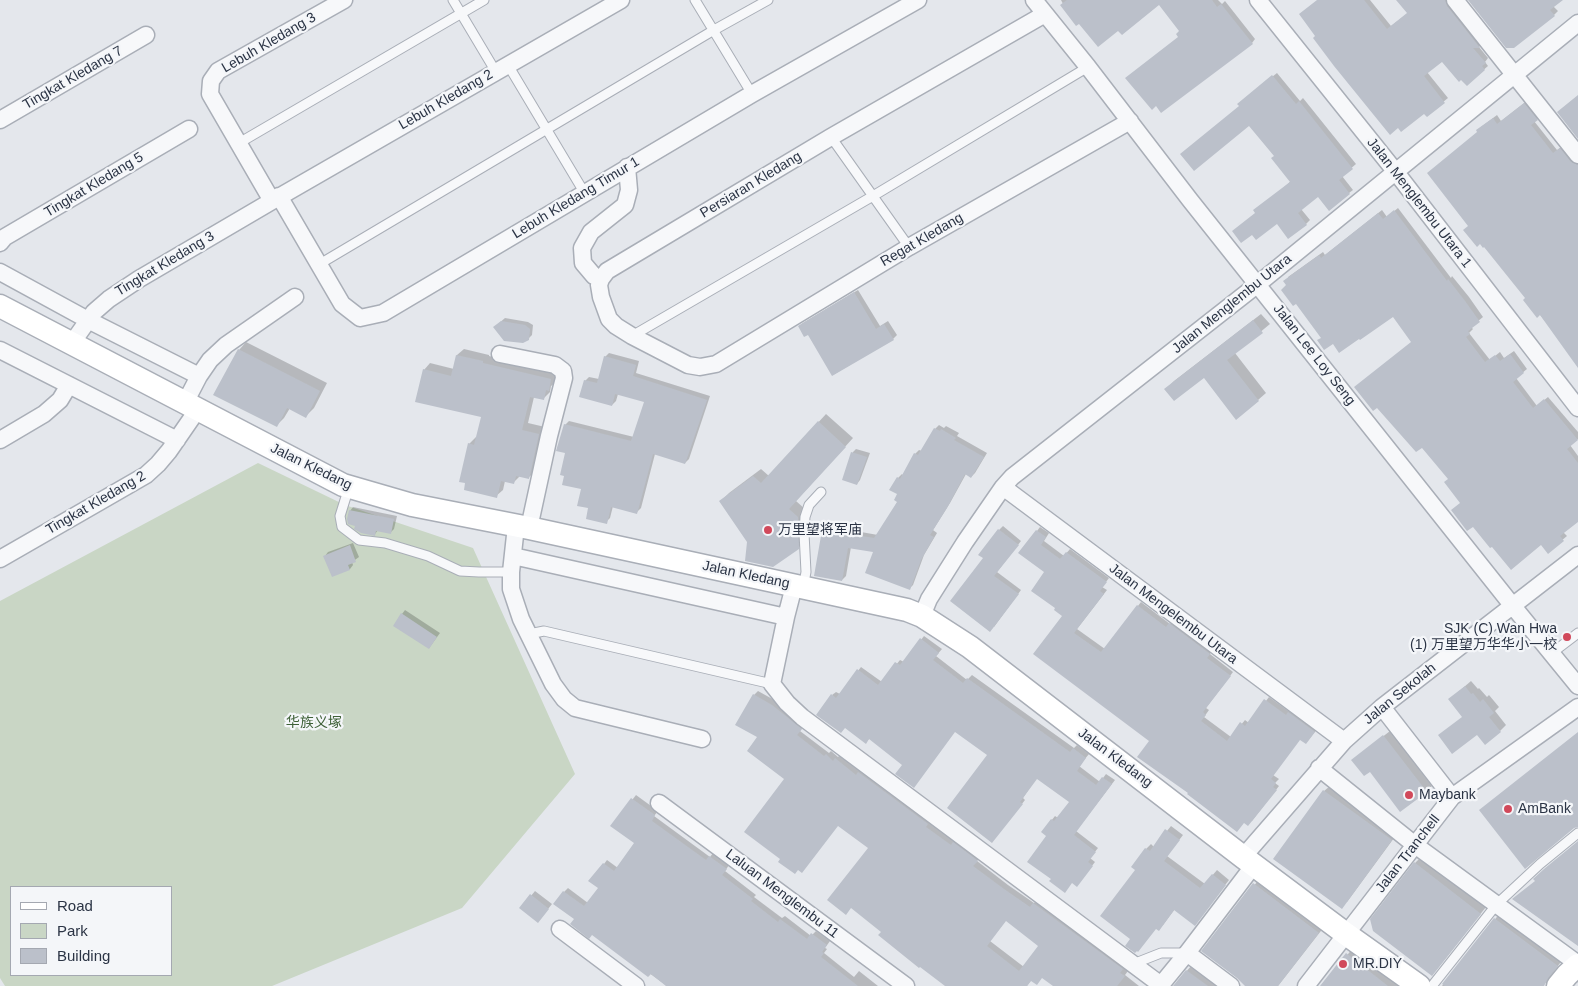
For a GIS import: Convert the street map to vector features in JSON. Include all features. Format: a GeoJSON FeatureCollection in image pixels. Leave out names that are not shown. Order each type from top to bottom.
{"type":"FeatureCollection","features":[{"type":"Feature","properties":{"kind":"main road","name":"Jalan Kledang"},"geometry":{"type":"LineString","coordinates":[[0,306],[349,487],[412,505],[907,610],[922,616],[970,647],[1248,861],[1419,986]]}},
{"type":"Feature","properties":{"kind":"main road"},"geometry":{"type":"LineString","coordinates":[[1558,986],[1578,965]]}},
{"type":"Feature","properties":{"kind":"main road"},"geometry":{"type":"LineString","coordinates":[[1570,986],[1578,978]]}},
{"type":"Feature","properties":{"kind":"street","name":"Lebuh Kledang 3"},"geometry":{"type":"LineString","coordinates":[[276,198],[239,143],[210,94],[210,81],[218,71],[342,0]]}},
{"type":"Feature","properties":{"kind":"street","name":"Lebuh Kledang 2"},"geometry":{"type":"LineString","coordinates":[[276,198],[621,0]]}},
{"type":"Feature","properties":{"kind":"street","name":"Lebuh Kledang Timur 1"},"geometry":{"type":"LineString","coordinates":[[276,198],[342,304],[360,318],[383,313],[584,192],[918,0]]}},
{"type":"Feature","properties":{"kind":"street","name":"Jalan Lee Loy Seng"},"geometry":{"type":"LineString","coordinates":[[1034,0],[1190,200],[1578,686]]}},
{"type":"Feature","properties":{"kind":"street","name":"Jalan Menglembu Utara 1"},"geometry":{"type":"LineString","coordinates":[[1258,0],[1395,171],[1578,408]]}},
{"type":"Feature","properties":{"kind":"street"},"geometry":{"type":"LineString","coordinates":[[1455,0],[1578,154]]}},
{"type":"Feature","properties":{"kind":"street","name":"Persiaran Kledang"},"geometry":{"type":"LineString","coordinates":[[601,279],[607,271],[618,264],[831,137],[1045,14]]}},
{"type":"Feature","properties":{"kind":"street","name":"Jalan Menglembu Utara"},"geometry":{"type":"LineString","coordinates":[[922,616],[929,599],[950,566],[1003,487],[1012,477],[1258,284],[1578,23]]}},
{"type":"Feature","properties":{"kind":"street","name":"Tingkat Kledang 7"},"geometry":{"type":"LineString","coordinates":[[0,120],[146,35]]}},
{"type":"Feature","properties":{"kind":"street","name":"Regat Kledang"},"geometry":{"type":"LineString","coordinates":[[632,336],[688,365],[700,367],[716,364],[909,247],[1130,121]]}},
{"type":"Feature","properties":{"kind":"street","name":"Tingkat Kledang 5"},"geometry":{"type":"LineString","coordinates":[[0,243],[5,237],[189,129]]}},
{"type":"Feature","properties":{"kind":"street"},"geometry":{"type":"LineString","coordinates":[[627,167],[629,190],[625,205],[591,232],[582,248],[582,262],[594,276],[601,279],[599,286],[601,297],[610,319],[616,326],[632,336]]}},
{"type":"Feature","properties":{"kind":"street","name":"Tingkat Kledang 3"},"geometry":{"type":"LineString","coordinates":[[72,343],[94,312],[109,299],[139,279],[276,198]]}},
{"type":"Feature","properties":{"kind":"street"},"geometry":{"type":"LineString","coordinates":[[0,272],[88,320],[199,376]]}},
{"type":"Feature","properties":{"kind":"street","name":"Tingkat Kledang 2"},"geometry":{"type":"LineString","coordinates":[[0,559],[146,475],[158,464],[177,440],[192,406],[199,376],[210,360],[226,345],[295,297]]}},
{"type":"Feature","properties":{"kind":"street"},"geometry":{"type":"LineString","coordinates":[[0,350],[177,440]]}},
{"type":"Feature","properties":{"kind":"street"},"geometry":{"type":"LineString","coordinates":[[500,354],[555,365],[563,371],[564,378],[549,436],[512,564],[511,589],[520,619],[552,684],[574,708],[702,739]]}},
{"type":"Feature","properties":{"kind":"street"},"geometry":{"type":"LineString","coordinates":[[0,440],[44,414],[60,400],[69,385]]}},
{"type":"Feature","properties":{"kind":"street","name":"Jalan Mengelembu Utara"},"geometry":{"type":"LineString","coordinates":[[1003,487],[1344,741]]}},
{"type":"Feature","properties":{"kind":"street","name":"Jalan Sekolah"},"geometry":{"type":"LineString","coordinates":[[1161,985],[1187,953],[1248,861],[1319,768],[1344,741],[1382,707],[1578,554]]}},
{"type":"Feature","properties":{"kind":"street"},"geometry":{"type":"LineString","coordinates":[[512,564],[786,617]]}},
{"type":"Feature","properties":{"kind":"street"},"geometry":{"type":"LineString","coordinates":[[799,587],[786,617],[772,684],[787,703],[802,717],[1161,985]]}},
{"type":"Feature","properties":{"kind":"street"},"geometry":{"type":"LineString","coordinates":[[1382,707],[1452,797]]}},
{"type":"Feature","properties":{"kind":"street","name":"Jalan Tranchell"},"geometry":{"type":"LineString","coordinates":[[1306,986],[1452,797],[1578,707]]}},
{"type":"Feature","properties":{"kind":"street"},"geometry":{"type":"LineString","coordinates":[[1319,768],[1415,845],[1578,965]]}},
{"type":"Feature","properties":{"kind":"street","name":"Laluan Menglembu 11"},"geometry":{"type":"LineString","coordinates":[[659,802],[906,986]]}},
{"type":"Feature","properties":{"kind":"street"},"geometry":{"type":"LineString","coordinates":[[560,929],[636,986]]}},
{"type":"Feature","properties":{"kind":"street"},"geometry":{"type":"LineString","coordinates":[[1187,953],[1231,986]]}},
{"type":"Feature","properties":{"kind":"lane"},"geometry":{"type":"LineString","coordinates":[[453,0],[547,130],[584,192]]}},
{"type":"Feature","properties":{"kind":"lane"},"geometry":{"type":"LineString","coordinates":[[239,143],[484,0]]}},
{"type":"Feature","properties":{"kind":"lane"},"geometry":{"type":"LineString","coordinates":[[695,0],[752,94]]}},
{"type":"Feature","properties":{"kind":"lane"},"geometry":{"type":"LineString","coordinates":[[318,264],[768,0]]}},
{"type":"Feature","properties":{"kind":"lane"},"geometry":{"type":"LineString","coordinates":[[632,336],[873,196],[1088,67]]}},
{"type":"Feature","properties":{"kind":"lane"},"geometry":{"type":"LineString","coordinates":[[831,137],[909,247]]}},
{"type":"Feature","properties":{"kind":"lane"},"geometry":{"type":"LineString","coordinates":[[349,487],[340,516],[342,527],[359,540],[385,543],[428,556],[460,570],[479,572],[512,564]]}},
{"type":"Feature","properties":{"kind":"lane"},"geometry":{"type":"LineString","coordinates":[[799,587],[806,572],[805,517],[809,505],[821,492]]}},
{"type":"Feature","properties":{"kind":"lane"},"geometry":{"type":"LineString","coordinates":[[529,634],[544,631],[772,684]]}},
{"type":"Feature","properties":{"kind":"lane"},"geometry":{"type":"LineString","coordinates":[[1552,654],[1578,633]]}},
{"type":"Feature","properties":{"kind":"lane"},"geometry":{"type":"LineString","coordinates":[[1432,986],[1497,904],[1540,864],[1578,833]]}},
{"type":"Feature","properties":{"kind":"lane"},"geometry":{"type":"LineString","coordinates":[[1133,964],[1161,953],[1187,953]]}},
{"type":"Feature","properties":{"kind":"green space","name":"华族义塚"},"geometry":{"type":"Polygon","coordinates":[[[258,463],[345,505],[473,548],[575,774],[462,908],[272,986],[5,986],[0,978],[0,601],[258,463]]]}},
{"type":"Feature","properties":{"kind":"building"},"geometry":{"type":"Polygon","coordinates":[[[1067,0],[1212,0],[1217,7],[1221,4],[1253,44],[1161,113],[1156,106],[1152,110],[1125,78],[1178,37],[1176,34],[1179,31],[1159,5],[1122,35],[1118,31],[1098,47],[1079,24],[1076,26],[1060,5],[1067,0]]]}},
{"type":"Feature","properties":{"kind":"building"},"geometry":{"type":"Polygon","coordinates":[[[1317,0],[1364,0],[1387,29],[1407,13],[1396,0],[1445,0],[1447,6],[1480,48],[1473,48],[1486,63],[1482,66],[1485,70],[1467,86],[1461,80],[1459,82],[1442,62],[1424,76],[1445,103],[1427,117],[1424,114],[1401,132],[1398,128],[1390,135],[1334,66],[1313,38],[1315,36],[1299,14],[1317,0]]]}},
{"type":"Feature","properties":{"kind":"building"},"geometry":{"type":"Polygon","coordinates":[[[1468,0],[1563,0],[1550,10],[1555,16],[1514,48],[1506,48],[1468,0]]]}},
{"type":"Feature","properties":{"kind":"building"},"geometry":{"type":"Polygon","coordinates":[[[1272,75],[1296,104],[1299,101],[1353,169],[1339,180],[1350,194],[1329,211],[1318,197],[1298,213],[1307,225],[1288,239],[1277,224],[1256,240],[1252,235],[1241,243],[1232,231],[1255,213],[1253,210],[1290,182],[1271,158],[1274,156],[1249,126],[1194,171],[1180,154],[1239,106],[1237,104],[1272,75]]]}},
{"type":"Feature","properties":{"kind":"building"},"geometry":{"type":"Polygon","coordinates":[[[1578,95],[1578,139],[1557,112],[1578,95]]]}},
{"type":"Feature","properties":{"kind":"building"},"geometry":{"type":"Polygon","coordinates":[[[1524,103],[1538,120],[1531,125],[1553,153],[1560,148],[1571,162],[1578,165],[1578,368],[1540,315],[1537,318],[1523,300],[1525,298],[1484,247],[1480,244],[1477,247],[1463,230],[1468,226],[1427,173],[1477,132],[1476,130],[1493,118],[1497,124],[1524,103]]]}},
{"type":"Feature","properties":{"kind":"building"},"geometry":{"type":"Polygon","coordinates":[[[1394,210],[1480,322],[1468,331],[1470,334],[1466,337],[1485,362],[1495,355],[1500,361],[1510,354],[1524,373],[1513,382],[1533,408],[1544,399],[1578,440],[1567,449],[1578,463],[1578,522],[1560,536],[1564,541],[1548,554],[1541,545],[1511,570],[1473,527],[1467,531],[1451,510],[1460,503],[1444,482],[1448,479],[1422,448],[1416,452],[1377,408],[1373,411],[1354,387],[1411,342],[1393,317],[1339,353],[1333,344],[1324,350],[1317,340],[1321,338],[1296,304],[1293,306],[1281,290],[1286,285],[1283,281],[1319,255],[1321,258],[1378,213],[1383,219],[1394,210]]]}},
{"type":"Feature","properties":{"kind":"building"},"geometry":{"type":"Polygon","coordinates":[[[854,292],[876,329],[884,324],[894,340],[832,376],[808,335],[804,337],[798,326],[854,292]]]}},
{"type":"Feature","properties":{"kind":"building"},"geometry":{"type":"Polygon","coordinates":[[[1253,320],[1263,333],[1227,360],[1259,401],[1236,420],[1204,378],[1174,401],[1164,389],[1253,320]]]}},
{"type":"Feature","properties":{"kind":"building"},"geometry":{"type":"Polygon","coordinates":[[[501,321],[525,325],[530,329],[529,340],[523,343],[504,341],[493,327],[501,321]]]}},
{"type":"Feature","properties":{"kind":"building"},"geometry":{"type":"Polygon","coordinates":[[[238,349],[320,391],[306,418],[287,408],[277,427],[213,395],[238,349]]]}},
{"type":"Feature","properties":{"kind":"building"},"geometry":{"type":"Polygon","coordinates":[[[456,355],[551,379],[549,391],[546,390],[544,400],[530,397],[522,430],[539,434],[529,479],[516,476],[514,484],[501,481],[497,498],[464,490],[465,483],[459,482],[468,443],[474,445],[481,417],[415,402],[423,369],[451,376],[456,355]]]}},
{"type":"Feature","properties":{"kind":"building"},"geometry":{"type":"Polygon","coordinates":[[[604,356],[636,365],[633,376],[707,400],[685,464],[653,454],[637,514],[611,507],[607,524],[586,519],[588,508],[577,506],[581,489],[562,485],[564,476],[560,475],[565,453],[556,451],[564,424],[631,441],[644,402],[615,394],[612,406],[579,397],[584,380],[597,383],[604,356]]]}},
{"type":"Feature","properties":{"kind":"building"},"geometry":{"type":"Polygon","coordinates":[[[818,421],[846,447],[789,509],[798,517],[799,549],[773,567],[745,561],[747,542],[719,501],[753,476],[761,483],[818,421]]]}},
{"type":"Feature","properties":{"kind":"building"},"geometry":{"type":"Polygon","coordinates":[[[934,428],[940,431],[941,429],[956,438],[954,440],[984,457],[971,478],[965,474],[930,535],[934,537],[921,560],[910,590],[865,573],[873,552],[848,548],[842,581],[814,576],[822,530],[874,538],[897,502],[894,500],[897,494],[889,490],[897,477],[900,479],[914,453],[918,455],[934,428]]]}},
{"type":"Feature","properties":{"kind":"building"},"geometry":{"type":"Polygon","coordinates":[[[851,452],[867,457],[857,485],[842,480],[851,452]]]}},
{"type":"Feature","properties":{"kind":"building"},"geometry":{"type":"Polygon","coordinates":[[[349,510],[394,519],[391,534],[376,531],[375,536],[361,533],[354,529],[355,526],[348,524],[349,510]]]}},
{"type":"Feature","properties":{"kind":"building"},"geometry":{"type":"Polygon","coordinates":[[[998,529],[1019,545],[994,576],[1019,594],[990,632],[950,601],[983,558],[978,555],[998,529]]]}},
{"type":"Feature","properties":{"kind":"building"},"geometry":{"type":"Polygon","coordinates":[[[1036,530],[1046,537],[1041,545],[1060,559],[1066,552],[1107,582],[1100,591],[1104,594],[1074,633],[1101,652],[1137,605],[1166,627],[1169,623],[1210,654],[1207,658],[1231,676],[1203,712],[1206,715],[1201,721],[1227,741],[1240,722],[1245,726],[1264,699],[1286,715],[1288,712],[1315,732],[1306,744],[1300,740],[1271,779],[1276,783],[1273,787],[1277,790],[1248,826],[1244,823],[1237,832],[1188,793],[1137,757],[1149,741],[1033,654],[1062,616],[1054,610],[1055,608],[1031,591],[1044,572],[1018,553],[1036,530]]]}},
{"type":"Feature","properties":{"kind":"building"},"geometry":{"type":"Polygon","coordinates":[[[350,545],[356,562],[348,565],[350,570],[332,577],[323,556],[350,545]]]}},
{"type":"Feature","properties":{"kind":"building"},"geometry":{"type":"Polygon","coordinates":[[[401,613],[437,637],[429,649],[393,626],[401,613]]]}},
{"type":"Feature","properties":{"kind":"building"},"geometry":{"type":"Polygon","coordinates":[[[920,638],[939,653],[933,660],[963,683],[967,678],[1070,752],[1073,748],[1086,758],[1077,771],[1096,785],[1102,777],[1112,784],[1074,835],[1096,852],[1088,862],[1093,866],[1077,887],[1072,883],[1065,893],[1049,881],[1051,879],[1027,862],[1046,836],[1041,832],[1051,819],[1054,821],[1069,802],[1037,779],[1020,802],[1023,804],[992,843],[947,808],[987,755],[955,732],[914,788],[895,774],[902,765],[869,739],[866,744],[845,728],[841,733],[816,715],[831,694],[836,698],[857,669],[878,685],[895,662],[900,665],[920,638]]]}},
{"type":"Feature","properties":{"kind":"building"},"geometry":{"type":"Polygon","coordinates":[[[1465,686],[1480,702],[1483,699],[1494,713],[1489,717],[1501,732],[1485,745],[1477,735],[1452,754],[1438,735],[1462,717],[1448,699],[1465,686]]]}},
{"type":"Feature","properties":{"kind":"building"},"geometry":{"type":"Polygon","coordinates":[[[753,694],[772,705],[802,729],[797,735],[824,756],[826,754],[833,761],[835,758],[856,775],[858,772],[928,824],[926,827],[951,845],[953,842],[978,861],[973,866],[1030,907],[1033,903],[1123,969],[1120,973],[1125,976],[1117,986],[1053,986],[1042,978],[1037,985],[1031,981],[1027,986],[945,986],[878,935],[881,932],[851,908],[846,915],[827,900],[868,848],[838,826],[802,873],[798,870],[795,874],[778,862],[780,859],[744,832],[784,779],[747,751],[757,737],[735,725],[753,694]],[[1006,921],[987,946],[1019,971],[1038,946],[1006,921]]]}},
{"type":"Feature","properties":{"kind":"building"},"geometry":{"type":"Polygon","coordinates":[[[1578,732],[1578,827],[1574,828],[1525,869],[1479,810],[1578,732]]]}},
{"type":"Feature","properties":{"kind":"building"},"geometry":{"type":"Polygon","coordinates":[[[1383,735],[1427,792],[1400,812],[1370,772],[1364,776],[1351,760],[1383,735]]]}},
{"type":"Feature","properties":{"kind":"building"},"geometry":{"type":"Polygon","coordinates":[[[1323,790],[1392,840],[1342,909],[1273,859],[1323,790]]]}},
{"type":"Feature","properties":{"kind":"building"},"geometry":{"type":"Polygon","coordinates":[[[631,798],[655,815],[652,821],[706,860],[709,856],[727,869],[722,875],[753,899],[751,901],[778,922],[780,919],[807,939],[811,933],[827,945],[821,957],[858,986],[666,986],[651,974],[648,977],[592,935],[589,939],[570,924],[574,919],[553,904],[563,891],[584,906],[598,888],[588,881],[603,863],[614,871],[634,843],[610,826],[631,798]]]}},
{"type":"Feature","properties":{"kind":"building"},"geometry":{"type":"Polygon","coordinates":[[[1165,829],[1180,840],[1164,861],[1200,888],[1212,874],[1226,885],[1195,926],[1174,910],[1159,931],[1156,929],[1138,952],[1135,953],[1125,946],[1130,939],[1100,916],[1135,870],[1131,867],[1145,848],[1150,851],[1165,829]]]}},
{"type":"Feature","properties":{"kind":"building"},"geometry":{"type":"Polygon","coordinates":[[[1578,841],[1578,946],[1512,899],[1535,881],[1533,879],[1578,841]]]}},
{"type":"Feature","properties":{"kind":"building"},"geometry":{"type":"Polygon","coordinates":[[[1414,862],[1481,914],[1432,976],[1373,931],[1370,919],[1414,862]]]}},
{"type":"Feature","properties":{"kind":"building"},"geometry":{"type":"Polygon","coordinates":[[[1253,883],[1319,933],[1278,986],[1245,986],[1201,951],[1253,883]]]}},
{"type":"Feature","properties":{"kind":"building"},"geometry":{"type":"Polygon","coordinates":[[[530,894],[549,909],[538,923],[519,908],[530,894]]]}},
{"type":"Feature","properties":{"kind":"building"},"geometry":{"type":"Polygon","coordinates":[[[1494,918],[1558,966],[1544,986],[1445,986],[1442,984],[1494,918]]]}},
{"type":"Feature","properties":{"kind":"building"},"geometry":{"type":"Polygon","coordinates":[[[1346,953],[1388,986],[1320,986],[1346,953]]]}},
{"type":"Feature","properties":{"kind":"building"},"geometry":{"type":"Polygon","coordinates":[[[1186,970],[1208,986],[1173,986],[1186,970]]]}},
{"type":"Feature","properties":{"kind":"place","name":"万里望将军庙"},"geometry":{"type":"Point","coordinates":[768,530]}},
{"type":"Feature","properties":{"kind":"place","name":"SJK (C) Wan Hwa (1) 万里望万华华小一校"},"geometry":{"type":"Point","coordinates":[1567,637]}},
{"type":"Feature","properties":{"kind":"place","name":"Maybank"},"geometry":{"type":"Point","coordinates":[1409,795]}},
{"type":"Feature","properties":{"kind":"place","name":"AmBank"},"geometry":{"type":"Point","coordinates":[1508,809]}},
{"type":"Feature","properties":{"kind":"place","name":"MR.DIY"},"geometry":{"type":"Point","coordinates":[1343,964]}}]}
